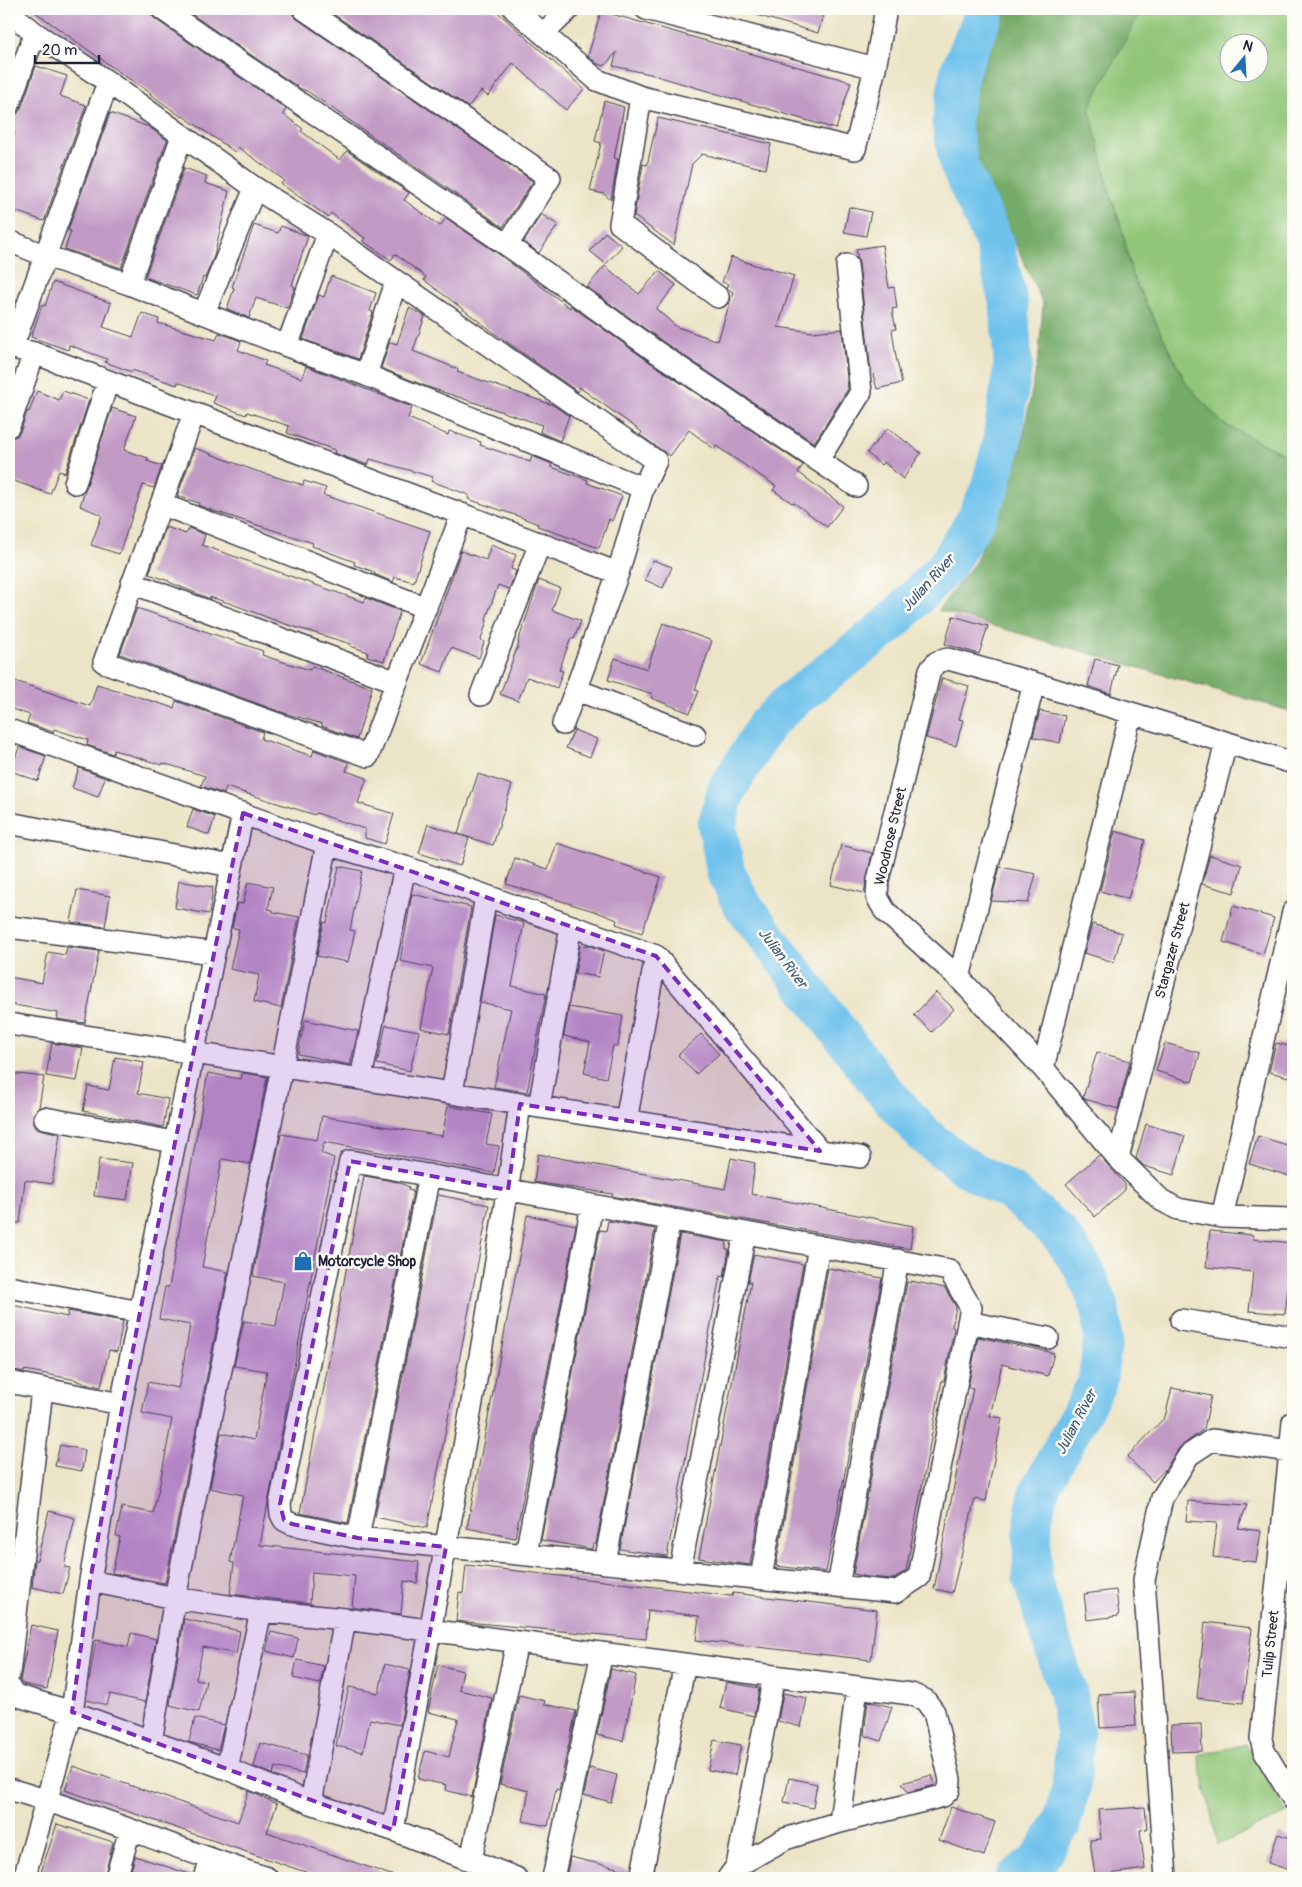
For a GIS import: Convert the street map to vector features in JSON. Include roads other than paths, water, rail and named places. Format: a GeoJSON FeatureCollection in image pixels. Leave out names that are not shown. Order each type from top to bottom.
{"type":"FeatureCollection","features":[{"type":"Feature","properties":{"kind":"street"},"geometry":{"type":"LineString","coordinates":[[162,9],[507,245],[658,353],[856,486]]}},
{"type":"Feature","properties":{"kind":"street"},"geometry":{"type":"LineString","coordinates":[[304,9],[550,178],[507,245]]}},
{"type":"Feature","properties":{"kind":"street"},"geometry":{"type":"LineString","coordinates":[[514,9],[597,80],[642,97],[855,149],[875,68],[886,9]]}},
{"type":"Feature","properties":{"kind":"street"},"geometry":{"type":"LineString","coordinates":[[543,34],[569,9]]}},
{"type":"Feature","properties":{"kind":"street"},"geometry":{"type":"LineString","coordinates":[[646,9],[875,68]]}},
{"type":"Feature","properties":{"kind":"street"},"geometry":{"type":"LineString","coordinates":[[9,12],[35,33],[108,82],[255,188],[328,234],[656,461],[643,488],[618,573],[564,724]]}},
{"type":"Feature","properties":{"kind":"street"},"geometry":{"type":"LineString","coordinates":[[9,104],[35,33]]}},
{"type":"Feature","properties":{"kind":"street"},"geometry":{"type":"LineString","coordinates":[[108,82],[46,256],[10,348],[34,353],[618,573]]}},
{"type":"Feature","properties":{"kind":"street"},"geometry":{"type":"LineString","coordinates":[[642,97],[620,224],[718,297]]}},
{"type":"Feature","properties":{"kind":"street"},"geometry":{"type":"LineString","coordinates":[[129,284],[182,136]]}},
{"type":"Feature","properties":{"kind":"street"},"geometry":{"type":"LineString","coordinates":[[204,313],[255,188]]}},
{"type":"Feature","properties":{"kind":"street"},"geometry":{"type":"LineString","coordinates":[[287,346],[328,234]]}},
{"type":"Feature","properties":{"kind":"street"},"geometry":{"type":"LineString","coordinates":[[9,241],[46,256],[129,284],[287,346],[366,374],[643,488]]}},
{"type":"Feature","properties":{"kind":"street"},"geometry":{"type":"LineString","coordinates":[[818,460],[861,392],[847,265]]}},
{"type":"Feature","properties":{"kind":"street"},"geometry":{"type":"LineString","coordinates":[[366,374],[396,282]]}},
{"type":"Feature","properties":{"kind":"street"},"geometry":{"type":"LineString","coordinates":[[9,426],[34,353]]}},
{"type":"Feature","properties":{"kind":"street"},"geometry":{"type":"LineString","coordinates":[[75,483],[108,381]]}},
{"type":"Feature","properties":{"kind":"street"},"geometry":{"type":"LineString","coordinates":[[194,413],[104,662],[368,756],[462,514]]}},
{"type":"Feature","properties":{"kind":"street"},"geometry":{"type":"LineString","coordinates":[[161,504],[426,608]]}},
{"type":"Feature","properties":{"kind":"street"},"geometry":{"type":"LineString","coordinates":[[482,695],[540,543]]}},
{"type":"Feature","properties":{"kind":"street"},"geometry":{"type":"LineString","coordinates":[[132,584],[397,682]]}},
{"type":"Feature","properties":{"kind":"street","name":"Woodrose Street"},"geometry":{"type":"LineString","coordinates":[[1293,763],[1034,683],[948,659],[937,662],[930,670],[878,880],[877,897],[885,911],[959,978],[1042,1068],[1118,1158],[1161,1200],[1178,1209],[1222,1216],[1293,1220]]}},
{"type":"Feature","properties":{"kind":"street"},"geometry":{"type":"LineString","coordinates":[[959,978],[1034,683]]}},
{"type":"Feature","properties":{"kind":"street"},"geometry":{"type":"LineString","coordinates":[[577,690],[695,735]]}},
{"type":"Feature","properties":{"kind":"street"},"geometry":{"type":"LineString","coordinates":[[1042,1068],[1131,713]]}},
{"type":"Feature","properties":{"kind":"street"},"geometry":{"type":"LineString","coordinates":[[9,730],[243,812],[327,844],[405,867],[656,956],[820,1151]]}},
{"type":"Feature","properties":{"kind":"street","name":"Stargazer Street"},"geometry":{"type":"LineString","coordinates":[[1118,1158],[1226,743]]}},
{"type":"Feature","properties":{"kind":"street"},"geometry":{"type":"LineString","coordinates":[[24,1878],[72,1712],[90,1581],[121,1404],[192,1052],[243,812]]}},
{"type":"Feature","properties":{"kind":"street"},"geometry":{"type":"LineString","coordinates":[[9,822],[232,866]]}},
{"type":"Feature","properties":{"kind":"street"},"geometry":{"type":"LineString","coordinates":[[151,1742],[175,1598],[327,844]]}},
{"type":"Feature","properties":{"kind":"street"},"geometry":{"type":"LineString","coordinates":[[361,1078],[405,867]]}},
{"type":"Feature","properties":{"kind":"street"},"geometry":{"type":"LineString","coordinates":[[452,1093],[486,896]]}},
{"type":"Feature","properties":{"kind":"street"},"geometry":{"type":"LineString","coordinates":[[1222,1216],[1289,953],[1293,912]]}},
{"type":"Feature","properties":{"kind":"street"},"geometry":{"type":"LineString","coordinates":[[393,1830],[446,1547],[508,1190],[571,926]]}},
{"type":"Feature","properties":{"kind":"street"},"geometry":{"type":"LineString","coordinates":[[9,927],[213,953]]}},
{"type":"Feature","properties":{"kind":"street"},"geometry":{"type":"LineString","coordinates":[[626,1121],[656,956]]}},
{"type":"Feature","properties":{"kind":"street"},"geometry":{"type":"LineString","coordinates":[[9,1024],[860,1158]]}},
{"type":"Feature","properties":{"kind":"street"},"geometry":{"type":"LineString","coordinates":[[45,1118],[174,1142]]}},
{"type":"Feature","properties":{"kind":"street"},"geometry":{"type":"LineString","coordinates":[[350,1161],[429,1175],[949,1270],[971,1308],[919,1577],[896,1592],[358,1538],[292,1524],[284,1520],[280,1504],[350,1161]]}},
{"type":"Feature","properties":{"kind":"street"},"geometry":{"type":"LineString","coordinates":[[358,1538],[429,1175]]}},
{"type":"Feature","properties":{"kind":"street"},"geometry":{"type":"LineString","coordinates":[[526,1554],[592,1205]]}},
{"type":"Feature","properties":{"kind":"street"},"geometry":{"type":"LineString","coordinates":[[605,1563],[670,1219]]}},
{"type":"Feature","properties":{"kind":"street"},"geometry":{"type":"LineString","coordinates":[[680,1570],[745,1232]]}},
{"type":"Feature","properties":{"kind":"street"},"geometry":{"type":"LineString","coordinates":[[761,1578],[819,1246]]}},
{"type":"Feature","properties":{"kind":"street"},"geometry":{"type":"LineString","coordinates":[[838,1586],[898,1260]]}},
{"type":"Feature","properties":{"kind":"street"},"geometry":{"type":"LineString","coordinates":[[9,1287],[140,1312]]}},
{"type":"Feature","properties":{"kind":"street"},"geometry":{"type":"LineString","coordinates":[[1181,1320],[1293,1336]]}},
{"type":"Feature","properties":{"kind":"street"},"geometry":{"type":"LineString","coordinates":[[968,1322],[1048,1338]]}},
{"type":"Feature","properties":{"kind":"street"},"geometry":{"type":"LineString","coordinates":[[9,1382],[121,1404]]}},
{"type":"Feature","properties":{"kind":"street"},"geometry":{"type":"LineString","coordinates":[[9,1674],[42,1390]]}},
{"type":"Feature","properties":{"kind":"street","name":"Tulip Street"},"geometry":{"type":"LineString","coordinates":[[1293,1422],[1261,1739],[1264,1751],[1293,1799]]}},
{"type":"Feature","properties":{"kind":"street"},"geometry":{"type":"LineString","coordinates":[[1166,1878],[1144,1580],[1162,1498],[1189,1455],[1212,1440],[1289,1451]]}},
{"type":"Feature","properties":{"kind":"street"},"geometry":{"type":"LineString","coordinates":[[90,1581],[175,1598],[261,1611],[345,1619],[911,1694],[925,1700],[934,1712],[950,1780],[949,1790],[943,1796],[840,1822],[785,1839],[733,1872]]}},
{"type":"Feature","properties":{"kind":"street"},"geometry":{"type":"LineString","coordinates":[[227,1769],[261,1611]]}},
{"type":"Feature","properties":{"kind":"street"},"geometry":{"type":"LineString","coordinates":[[311,1803],[345,1619]]}},
{"type":"Feature","properties":{"kind":"street"},"geometry":{"type":"LineString","coordinates":[[471,1860],[517,1642]]}},
{"type":"Feature","properties":{"kind":"street"},"geometry":{"type":"LineString","coordinates":[[552,1878],[602,1653]]}},
{"type":"Feature","properties":{"kind":"street"},"geometry":{"type":"LineString","coordinates":[[641,1878],[685,1664]]}},
{"type":"Feature","properties":{"kind":"street"},"geometry":{"type":"LineString","coordinates":[[733,1872],[774,1676]]}},
{"type":"Feature","properties":{"kind":"street"},"geometry":{"type":"LineString","coordinates":[[9,1687],[16,1695],[72,1712],[227,1769],[311,1803],[393,1830],[516,1878]]}},
{"type":"Feature","properties":{"kind":"street"},"geometry":{"type":"LineString","coordinates":[[840,1822],[858,1687]]}},
{"type":"Feature","properties":{"kind":"street"},"geometry":{"type":"LineString","coordinates":[[9,1789],[48,1800],[130,1830],[208,1869],[267,1878]]}},
{"type":"Feature","properties":{"kind":"street"},"geometry":{"type":"LineString","coordinates":[[116,1878],[130,1830]]}},
{"type":"Feature","properties":{"kind":"waterway","name":"Julian River"},"geometry":{"type":"LineString","coordinates":[[986,9],[960,70],[951,123],[959,165],[994,242],[1009,305],[1013,364],[1001,446],[990,488],[976,519],[945,568],[889,625],[792,700],[767,724],[726,791],[717,825],[726,873],[742,904],[880,1086],[924,1135],[961,1164],[1014,1194],[1059,1233],[1085,1271],[1100,1307],[1103,1340],[1097,1383],[1038,1493],[1033,1520],[1032,1579],[1068,1693],[1075,1735],[1071,1789],[1061,1825],[1036,1863],[1015,1878]]}},
{"type":"Feature","properties":{"kind":"place","name":"Motorcycle Shop"},"geometry":{"type":"Point","coordinates":[303,1261]}}]}
